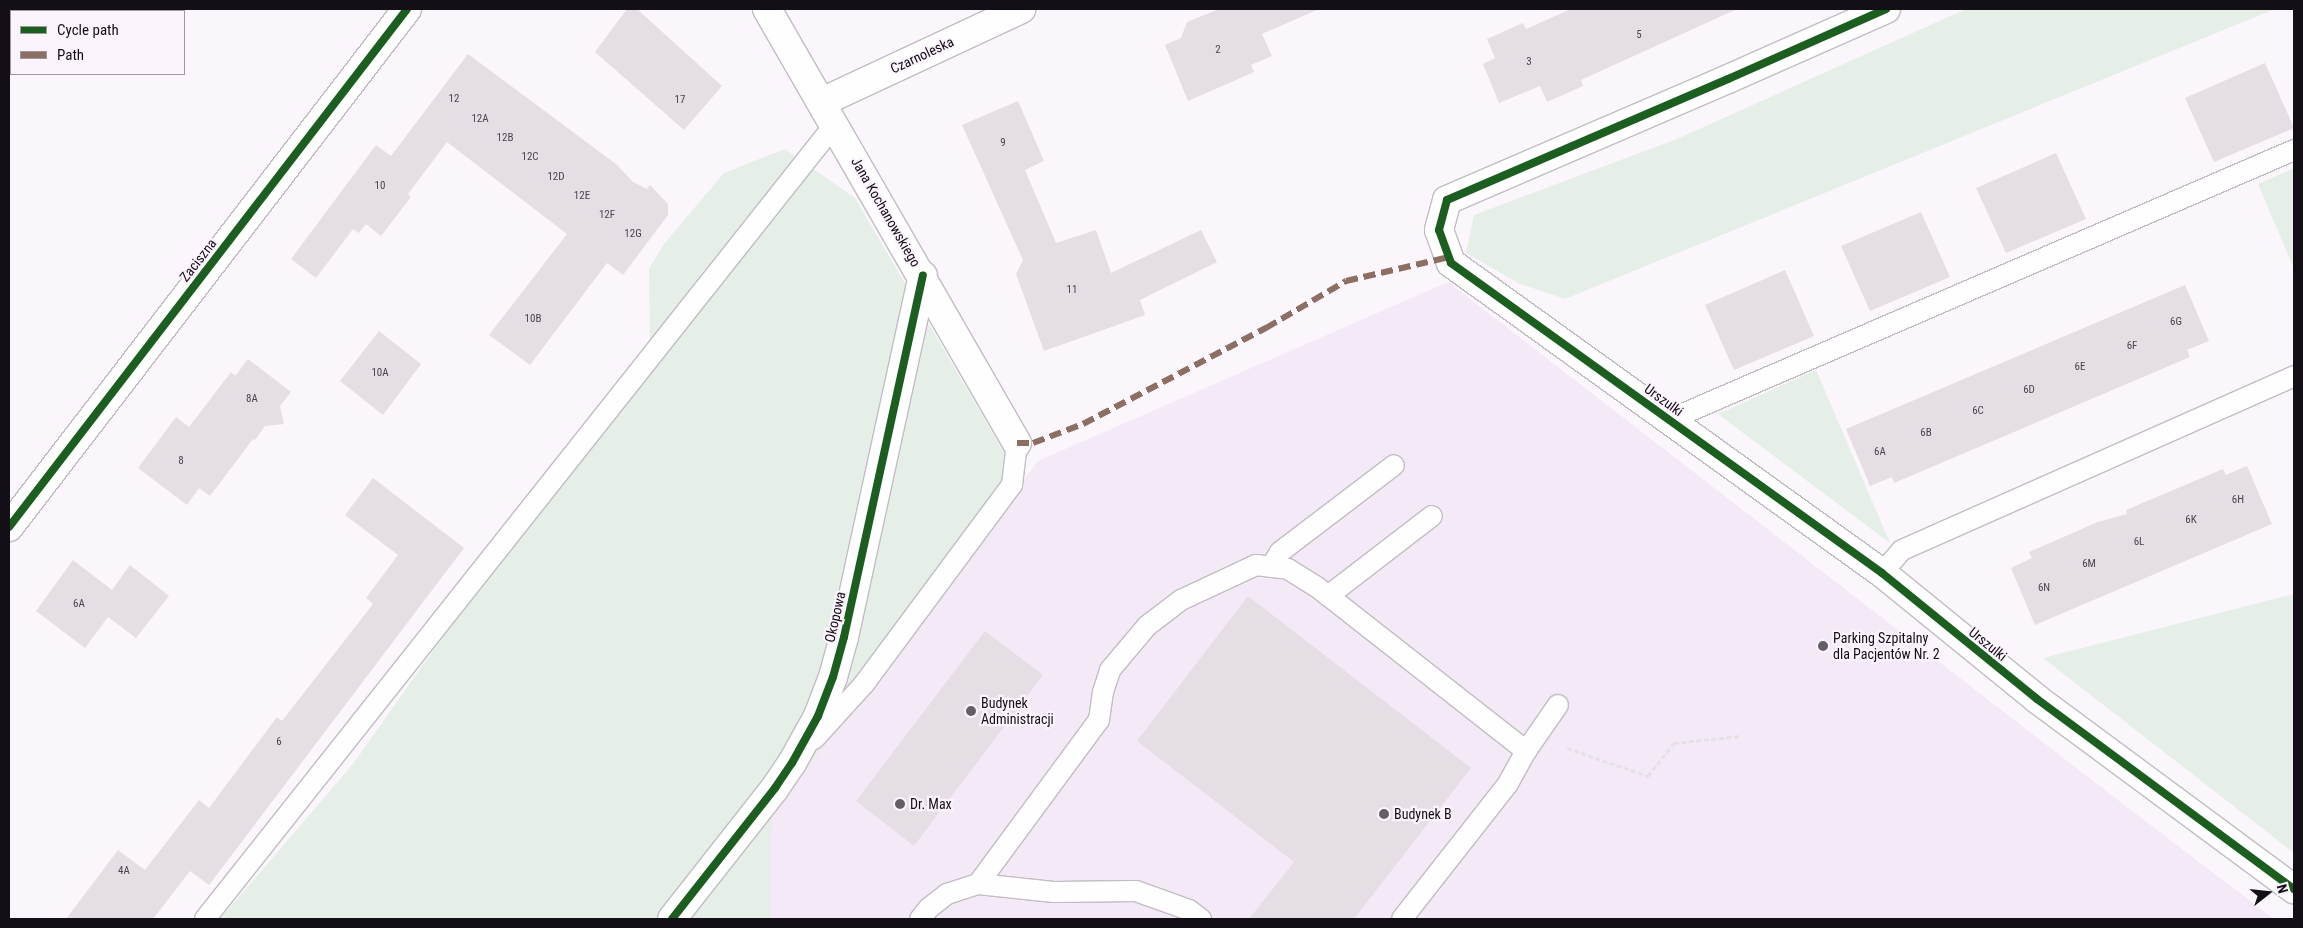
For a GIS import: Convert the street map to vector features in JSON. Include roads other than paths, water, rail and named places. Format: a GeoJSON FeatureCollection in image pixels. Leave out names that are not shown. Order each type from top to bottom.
{"type":"FeatureCollection","features":[{"type":"Feature","properties":{"kind":"street","name":"Zaciszna"},"geometry":{"type":"LineString","coordinates":[[9,527],[407,9]]}},
{"type":"Feature","properties":{"kind":"street","name":"Jana Kochanowskiego"},"geometry":{"type":"LineString","coordinates":[[767,9],[923,276],[1017,443]]}},
{"type":"Feature","properties":{"kind":"street","name":"Czarnoleska"},"geometry":{"type":"LineString","coordinates":[[829,113],[1021,9]]}},
{"type":"Feature","properties":{"kind":"street","name":"Urszulki"},"geometry":{"type":"LineString","coordinates":[[1886,9],[1447,200],[1440,230],[1451,263],[1882,573],[2037,699],[2294,889]]}},
{"type":"Feature","properties":{"kind":"street","name":"Okopowa"},"geometry":{"type":"LineString","coordinates":[[672,919],[775,788],[792,763],[818,716],[833,677],[842,645],[923,276]]}},
{"type":"Feature","properties":{"kind":"lane"},"geometry":{"type":"LineString","coordinates":[[205,919],[829,113]]}},
{"type":"Feature","properties":{"kind":"lane"},"geometry":{"type":"LineString","coordinates":[[1669,420],[2294,150]]}},
{"type":"Feature","properties":{"kind":"lane"},"geometry":{"type":"LineString","coordinates":[[1882,573],[1902,550],[2294,376]]}},
{"type":"Feature","properties":{"kind":"lane"},"geometry":{"type":"LineString","coordinates":[[792,763],[864,684],[997,507],[1012,485],[1017,443]]}},
{"type":"Feature","properties":{"kind":"lane"},"geometry":{"type":"LineString","coordinates":[[1271,567],[1280,552],[1394,465]]}},
{"type":"Feature","properties":{"kind":"lane"},"geometry":{"type":"LineString","coordinates":[[1328,596],[1432,516]]}},
{"type":"Feature","properties":{"kind":"lane"},"geometry":{"type":"LineString","coordinates":[[978,884],[1100,720],[1102,692],[1110,670],[1147,626],[1181,600],[1220,580],[1256,565],[1288,569],[1328,596],[1530,744]]}},
{"type":"Feature","properties":{"kind":"lane"},"geometry":{"type":"LineString","coordinates":[[1402,919],[1507,785],[1530,744],[1558,704]]}},
{"type":"Feature","properties":{"kind":"lane"},"geometry":{"type":"LineString","coordinates":[[920,919],[929,908],[947,894],[978,884],[1054,892],[1136,891],[1189,910],[1201,919]]}},
{"type":"Feature","properties":{"kind":"place","name":"Parking Szpitalny dla Pacjentów Nr. 2"},"geometry":{"type":"Point","coordinates":[1823,646]}},
{"type":"Feature","properties":{"kind":"place","name":"Budynek Administracji"},"geometry":{"type":"Point","coordinates":[971,711]}},
{"type":"Feature","properties":{"kind":"place","name":"Dr. Max"},"geometry":{"type":"Point","coordinates":[900,804]}},
{"type":"Feature","properties":{"kind":"place","name":"Budynek B"},"geometry":{"type":"Point","coordinates":[1384,814]}}]}
